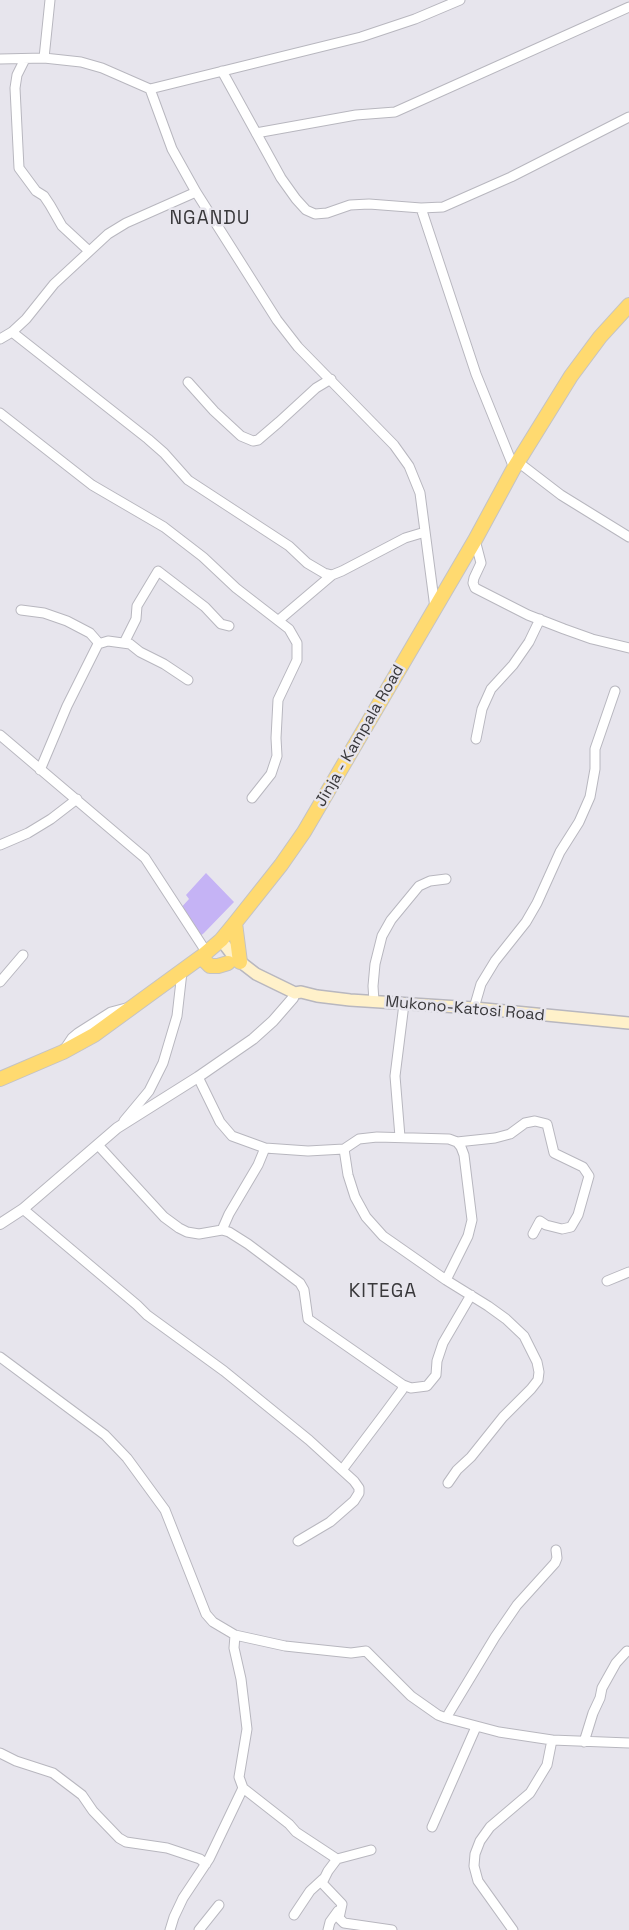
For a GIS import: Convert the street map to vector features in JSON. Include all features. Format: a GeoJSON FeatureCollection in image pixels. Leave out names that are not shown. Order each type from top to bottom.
{"type":"FeatureCollection","features":[{"type":"Feature","properties":{"kind":"highway","name":"Jinja - Kampala Road"},"geometry":{"type":"LineString","coordinates":[[0,1078],[63,1052],[94,1034],[182,972],[211,949],[235,923],[281,865],[304,832],[475,540],[516,465],[571,376],[600,337],[629,304]]}},
{"type":"Feature","properties":{"kind":"highway"},"geometry":{"type":"LineString","coordinates":[[211,949],[210,966],[234,963],[235,923]]}},
{"type":"Feature","properties":{"kind":"main road","name":"Mukono-Katosi Road"},"geometry":{"type":"LineString","coordinates":[[211,949],[234,957],[234,963],[265,987],[278,994],[474,1008],[629,1023]]}},
{"type":"Feature","properties":{"kind":"street"},"geometry":{"type":"LineString","coordinates":[[44,58],[50,0]]}},
{"type":"Feature","properties":{"kind":"street"},"geometry":{"type":"LineString","coordinates":[[0,58],[44,58],[81,62],[102,68],[150,89],[361,37],[415,19],[460,0]]}},
{"type":"Feature","properties":{"kind":"street"},"geometry":{"type":"LineString","coordinates":[[256,133],[356,115],[395,112],[629,7]]}},
{"type":"Feature","properties":{"kind":"street"},"geometry":{"type":"LineString","coordinates":[[25,59],[16,75],[15,88],[19,168],[36,191],[47,200],[62,226],[89,251]]}},
{"type":"Feature","properties":{"kind":"street"},"geometry":{"type":"LineString","coordinates":[[222,71],[281,178],[306,210],[315,214],[369,204],[421,208],[444,207],[519,173],[629,117]]}},
{"type":"Feature","properties":{"kind":"street"},"geometry":{"type":"LineString","coordinates":[[150,89],[172,149],[196,192],[277,320],[298,347],[394,446],[409,466],[420,494],[435,608]]}},
{"type":"Feature","properties":{"kind":"street"},"geometry":{"type":"LineString","coordinates":[[0,339],[12,332],[26,319],[54,284],[108,234],[126,223],[196,192]]}},
{"type":"Feature","properties":{"kind":"street"},"geometry":{"type":"LineString","coordinates":[[421,208],[476,374],[516,465],[629,537]]}},
{"type":"Feature","properties":{"kind":"street"},"geometry":{"type":"LineString","coordinates":[[12,332],[164,453],[188,480],[289,546],[307,564],[332,575]]}},
{"type":"Feature","properties":{"kind":"street"},"geometry":{"type":"LineString","coordinates":[[188,382],[214,411],[242,436],[253,441],[258,440],[316,388],[330,379]]}},
{"type":"Feature","properties":{"kind":"street"},"geometry":{"type":"LineString","coordinates":[[0,414],[92,485],[164,527],[202,557],[236,588],[289,629],[297,643],[298,660],[278,700],[277,756],[271,774],[252,798]]}},
{"type":"Feature","properties":{"kind":"street"},"geometry":{"type":"LineString","coordinates":[[279,620],[332,575],[405,538],[425,532]]}},
{"type":"Feature","properties":{"kind":"street"},"geometry":{"type":"LineString","coordinates":[[475,540],[481,563],[474,578],[475,588],[540,620],[592,639],[629,648]]}},
{"type":"Feature","properties":{"kind":"street"},"geometry":{"type":"LineString","coordinates":[[124,643],[136,619],[137,606],[158,571],[205,608],[221,624],[229,626]]}},
{"type":"Feature","properties":{"kind":"street"},"geometry":{"type":"LineString","coordinates":[[21,610],[44,613],[67,621],[90,633],[96,638],[98,644],[67,706],[40,770]]}},
{"type":"Feature","properties":{"kind":"street"},"geometry":{"type":"LineString","coordinates":[[476,739],[482,709],[491,689],[524,650],[540,620]]}},
{"type":"Feature","properties":{"kind":"street"},"geometry":{"type":"LineString","coordinates":[[98,644],[108,641],[130,644],[188,680]]}},
{"type":"Feature","properties":{"kind":"street"},"geometry":{"type":"LineString","coordinates":[[474,1008],[482,984],[495,961],[526,922],[537,903],[560,852],[579,822],[590,797],[595,769],[595,749],[615,691]]}},
{"type":"Feature","properties":{"kind":"street"},"geometry":{"type":"LineString","coordinates":[[0,735],[145,858],[211,949]]}},
{"type":"Feature","properties":{"kind":"street"},"geometry":{"type":"LineString","coordinates":[[0,845],[28,833],[51,819],[77,799]]}},
{"type":"Feature","properties":{"kind":"street"},"geometry":{"type":"LineString","coordinates":[[374,1002],[375,964],[382,936],[391,920],[418,886],[430,881],[446,879]]}},
{"type":"Feature","properties":{"kind":"street"},"geometry":{"type":"LineString","coordinates":[[0,982],[23,955]]}},
{"type":"Feature","properties":{"kind":"street"},"geometry":{"type":"LineString","coordinates":[[0,1224],[23,1209],[98,1145],[117,1128],[149,1091],[163,1063],[177,1016],[182,972]]}},
{"type":"Feature","properties":{"kind":"street"},"geometry":{"type":"LineString","coordinates":[[117,1128],[198,1077],[253,1039],[273,1021],[297,994]]}},
{"type":"Feature","properties":{"kind":"street"},"geometry":{"type":"LineString","coordinates":[[400,1137],[395,1076],[404,1004]]}},
{"type":"Feature","properties":{"kind":"street"},"geometry":{"type":"LineString","coordinates":[[198,1077],[225,1130],[236,1138],[266,1148],[308,1151],[344,1150],[359,1139],[377,1137],[449,1138],[457,1142],[494,1138],[510,1134],[524,1123],[535,1121],[547,1124],[554,1153],[582,1167],[589,1176],[578,1215],[571,1227],[562,1229],[546,1225],[540,1221],[533,1234]]}},
{"type":"Feature","properties":{"kind":"street"},"geometry":{"type":"LineString","coordinates":[[446,1280],[468,1236],[472,1220],[464,1155],[457,1142]]}},
{"type":"Feature","properties":{"kind":"street"},"geometry":{"type":"LineString","coordinates":[[98,1145],[164,1217],[179,1228],[187,1232],[199,1234],[222,1230],[234,1235],[300,1283],[304,1290],[308,1319],[403,1385],[411,1388],[427,1386],[436,1375],[436,1361],[443,1343],[471,1295]]}},
{"type":"Feature","properties":{"kind":"street"},"geometry":{"type":"LineString","coordinates":[[222,1230],[266,1148]]}},
{"type":"Feature","properties":{"kind":"street"},"geometry":{"type":"LineString","coordinates":[[344,1150],[348,1175],[355,1197],[366,1217],[383,1236],[506,1319],[524,1336],[534,1354],[540,1372],[538,1380],[531,1389],[507,1412],[471,1458],[457,1470],[448,1483]]}},
{"type":"Feature","properties":{"kind":"street"},"geometry":{"type":"LineString","coordinates":[[23,1209],[147,1315],[224,1371],[309,1440],[359,1488],[359,1493],[354,1501],[330,1522],[298,1541]]}},
{"type":"Feature","properties":{"kind":"street"},"geometry":{"type":"LineString","coordinates":[[608,1281],[629,1272]]}},
{"type":"Feature","properties":{"kind":"street"},"geometry":{"type":"LineString","coordinates":[[0,1357],[105,1435],[127,1458],[168,1516],[209,1618],[235,1635],[286,1646],[351,1653],[366,1651],[411,1696],[438,1715],[476,1727],[552,1740],[629,1743]]}},
{"type":"Feature","properties":{"kind":"street"},"geometry":{"type":"LineString","coordinates":[[342,1470],[402,1390],[403,1385]]}},
{"type":"Feature","properties":{"kind":"street"},"geometry":{"type":"LineString","coordinates":[[446,1718],[518,1605],[555,1563],[557,1558],[556,1550]]}},
{"type":"Feature","properties":{"kind":"street"},"geometry":{"type":"LineString","coordinates":[[235,1635],[234,1648],[241,1679],[247,1729],[239,1777],[243,1788],[300,1835],[338,1859]]}},
{"type":"Feature","properties":{"kind":"street"},"geometry":{"type":"LineString","coordinates":[[584,1742],[602,1688],[616,1663],[627,1650]]}},
{"type":"Feature","properties":{"kind":"street"},"geometry":{"type":"LineString","coordinates":[[432,1828],[476,1727]]}},
{"type":"Feature","properties":{"kind":"street"},"geometry":{"type":"LineString","coordinates":[[513,1930],[478,1881],[474,1866],[475,1854],[480,1841],[490,1827],[530,1793],[547,1765],[552,1740]]}},
{"type":"Feature","properties":{"kind":"street"},"geometry":{"type":"LineString","coordinates":[[0,1753],[16,1761],[53,1773],[82,1795],[99,1817],[119,1838],[126,1842],[166,1848],[200,1859],[206,1864]]}},
{"type":"Feature","properties":{"kind":"street"},"geometry":{"type":"LineString","coordinates":[[173,1929],[183,1898],[206,1864],[243,1788]]}},
{"type":"Feature","properties":{"kind":"street"},"geometry":{"type":"LineString","coordinates":[[294,1915],[310,1891],[323,1879],[338,1859],[371,1850]]}},
{"type":"Feature","properties":{"kind":"street"},"geometry":{"type":"LineString","coordinates":[[323,1879],[322,1883],[342,1904]]}},
{"type":"Feature","properties":{"kind":"street"},"geometry":{"type":"LineString","coordinates":[[328,1930],[330,1922],[342,1904]]}},
{"type":"Feature","properties":{"kind":"street"},"geometry":{"type":"LineString","coordinates":[[342,1904],[338,1918],[344,1924],[392,1930]]}},
{"type":"Feature","properties":{"kind":"street"},"geometry":{"type":"LineString","coordinates":[[199,1930],[219,1905]]}},
{"type":"Feature","properties":{"kind":"shaded area"},"geometry":{"type":"Polygon","coordinates":[[[206,873],[234,902],[204,933],[199,937],[192,937],[178,911],[189,899],[186,895],[206,873]]]}},
{"type":"Feature","properties":{"kind":"district","name":"NGANDU"},"geometry":{"type":"Point","coordinates":[210,219]}},
{"type":"Feature","properties":{"kind":"district","name":"KITEGA"},"geometry":{"type":"Point","coordinates":[383,1292]}}]}
